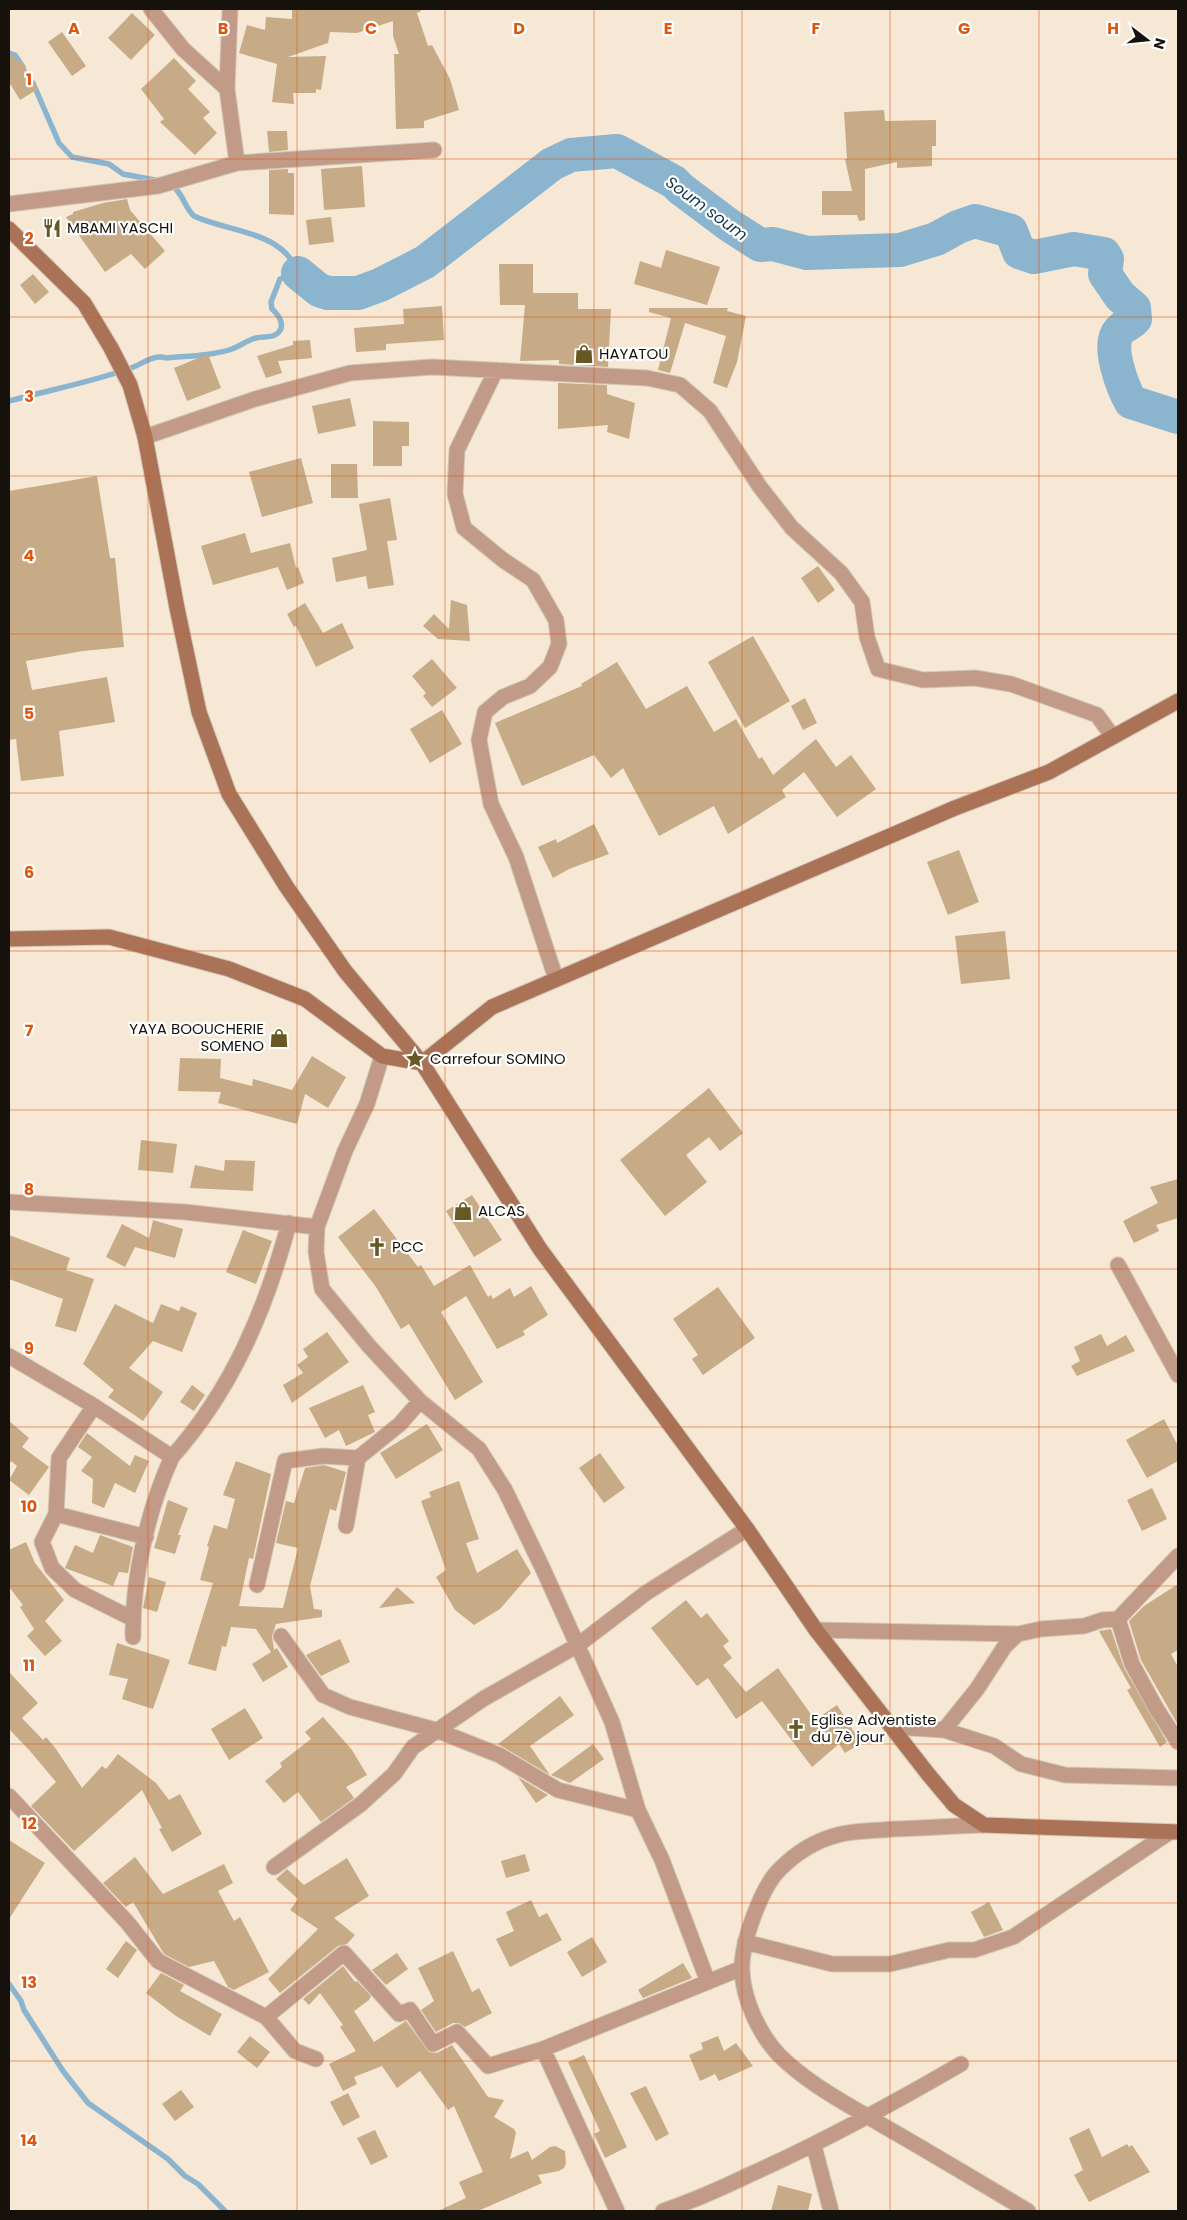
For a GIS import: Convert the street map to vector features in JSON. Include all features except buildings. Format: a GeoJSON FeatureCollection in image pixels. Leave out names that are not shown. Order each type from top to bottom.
{"type":"FeatureCollection","features":[{"type":"Feature","properties":{"kind":"street"},"geometry":{"type":"LineString","coordinates":[[151,9],[183,49],[228,89]]}},
{"type":"Feature","properties":{"kind":"street"},"geometry":{"type":"LineString","coordinates":[[230,9],[228,89],[237,163]]}},
{"type":"Feature","properties":{"kind":"street"},"geometry":{"type":"LineString","coordinates":[[9,204],[158,186],[237,163],[434,150]]}},
{"type":"Feature","properties":{"kind":"street"},"geometry":{"type":"LineString","coordinates":[[9,229],[84,303],[111,348],[130,385],[145,437],[176,608],[199,712],[229,794],[286,886],[345,972],[422,1063],[540,1249],[747,1529],[816,1630],[954,1805],[984,1824]]}},
{"type":"Feature","properties":{"kind":"street"},"geometry":{"type":"LineString","coordinates":[[145,437],[255,398],[350,373],[432,367],[647,378],[680,385],[710,411],[760,487],[792,528],[841,573],[862,602],[867,637],[878,669],[923,680],[975,678],[1011,684],[1097,715],[1113,736]]}},
{"type":"Feature","properties":{"kind":"street"},"geometry":{"type":"LineString","coordinates":[[496,370],[457,450],[455,494],[464,528],[502,560],[533,580],[556,620],[559,644],[550,667],[530,686],[503,697],[485,712],[479,740],[491,804],[516,857],[556,979]]}},
{"type":"Feature","properties":{"kind":"street"},"geometry":{"type":"LineString","coordinates":[[9,939],[109,937],[229,969],[305,999],[382,1056],[422,1063],[492,1007],[955,808],[1049,772],[1178,700]]}},
{"type":"Feature","properties":{"kind":"street"},"geometry":{"type":"LineString","coordinates":[[382,1056],[367,1104],[344,1152],[316,1226],[316,1252],[322,1289],[369,1346],[420,1401],[478,1449],[500,1482],[578,1645],[612,1722],[638,1810],[662,1860],[708,1982]]}},
{"type":"Feature","properties":{"kind":"street"},"geometry":{"type":"LineString","coordinates":[[9,1202],[185,1212],[316,1226]]}},
{"type":"Feature","properties":{"kind":"street"},"geometry":{"type":"LineString","coordinates":[[133,1636],[133,1619],[152,1508],[172,1457],[192,1436],[217,1400],[253,1331],[278,1266],[289,1223]]}},
{"type":"Feature","properties":{"kind":"street"},"geometry":{"type":"LineString","coordinates":[[1118,1264],[1178,1375]]}},
{"type":"Feature","properties":{"kind":"street"},"geometry":{"type":"LineString","coordinates":[[9,1356],[94,1406],[172,1457]]}},
{"type":"Feature","properties":{"kind":"street"},"geometry":{"type":"LineString","coordinates":[[346,1526],[358,1458],[400,1424],[420,1401]]}},
{"type":"Feature","properties":{"kind":"street"},"geometry":{"type":"LineString","coordinates":[[94,1406],[59,1458],[56,1514],[42,1542],[52,1568],[75,1590],[133,1619]]}},
{"type":"Feature","properties":{"kind":"street"},"geometry":{"type":"LineString","coordinates":[[257,1585],[285,1461],[324,1456],[358,1458]]}},
{"type":"Feature","properties":{"kind":"street"},"geometry":{"type":"LineString","coordinates":[[56,1514],[146,1536]]}},
{"type":"Feature","properties":{"kind":"street"},"geometry":{"type":"LineString","coordinates":[[274,1867],[361,1804],[394,1774],[413,1746],[483,1699],[578,1645],[646,1593],[747,1529]]}},
{"type":"Feature","properties":{"kind":"street"},"geometry":{"type":"LineString","coordinates":[[816,1630],[1018,1634],[1041,1628],[1084,1626],[1102,1620],[1118,1619],[1178,1556]]}},
{"type":"Feature","properties":{"kind":"street"},"geometry":{"type":"LineString","coordinates":[[1118,1619],[1132,1664],[1156,1708],[1178,1742]]}},
{"type":"Feature","properties":{"kind":"street"},"geometry":{"type":"LineString","coordinates":[[944,1730],[977,1689],[1005,1646],[1018,1634]]}},
{"type":"Feature","properties":{"kind":"street"},"geometry":{"type":"LineString","coordinates":[[281,1636],[323,1695],[350,1707],[436,1730],[499,1755],[558,1790],[638,1810]]}},
{"type":"Feature","properties":{"kind":"street"},"geometry":{"type":"LineString","coordinates":[[894,1727],[944,1730],[994,1746],[1020,1764],[1065,1775],[1178,1778]]}},
{"type":"Feature","properties":{"kind":"street"},"geometry":{"type":"LineString","coordinates":[[9,1796],[127,1922],[158,1961],[266,2017],[295,2050],[316,2059]]}},
{"type":"Feature","properties":{"kind":"street"},"geometry":{"type":"LineString","coordinates":[[1028,2211],[869,2117],[798,2072],[778,2053],[751,2010],[744,1987],[742,1968],[745,1942],[754,1914],[778,1870],[810,1845],[834,1836],[860,1831],[984,1824],[1174,1832]]}},
{"type":"Feature","properties":{"kind":"street"},"geometry":{"type":"LineString","coordinates":[[745,1942],[832,1964],[890,1964],[949,1950],[974,1950],[1013,1937],[1174,1832]]}},
{"type":"Feature","properties":{"kind":"street"},"geometry":{"type":"LineString","coordinates":[[266,2017],[344,1954],[399,2014],[410,2010],[433,2044],[457,2032],[488,2066],[543,2049],[742,1968]]}},
{"type":"Feature","properties":{"kind":"street"},"geometry":{"type":"LineString","coordinates":[[543,2049],[617,2211]]}},
{"type":"Feature","properties":{"kind":"street"},"geometry":{"type":"LineString","coordinates":[[663,2211],[689,2203],[814,2146],[961,2064]]}},
{"type":"Feature","properties":{"kind":"street"},"geometry":{"type":"LineString","coordinates":[[814,2146],[831,2211]]}},
{"type":"Feature","properties":{"kind":"waterway"},"geometry":{"type":"LineString","coordinates":[[9,53],[15,55],[23,67]]}},
{"type":"Feature","properties":{"kind":"waterway"},"geometry":{"type":"LineString","coordinates":[[33,83],[59,143],[72,157],[109,164],[123,174],[160,181]]}},
{"type":"Feature","properties":{"kind":"waterway","name":"Soum soum"},"geometry":{"type":"LineString","coordinates":[[298,273],[319,290],[328,293],[358,293],[380,285],[425,262],[552,164],[571,155],[617,151],[674,182],[729,225],[760,245],[773,244],[807,253],[900,250],[936,239],[958,227],[975,221],[1011,231],[1019,252],[1034,257],[1074,249],[1104,254],[1107,259],[1105,274],[1120,296],[1134,308],[1135,319],[1119,331],[1115,337],[1114,346],[1120,377],[1128,396],[1131,402],[1178,417]]}},
{"type":"Feature","properties":{"kind":"waterway"},"geometry":{"type":"LineString","coordinates":[[9,401],[101,378],[153,358],[216,353],[232,349],[256,338],[273,336],[279,332],[281,322],[278,315],[272,309],[271,302],[280,279],[298,273],[291,259],[280,248],[267,240],[194,216],[171,185]]}},
{"type":"Feature","properties":{"kind":"waterway"},"geometry":{"type":"LineString","coordinates":[[9,1984],[63,2071],[88,2103],[168,2159],[185,2176],[198,2184],[225,2211]]}},
{"type":"Feature","properties":{"kind":"place","name":"MBAMI YASCHI"},"geometry":{"type":"Point","coordinates":[52,228]}},
{"type":"Feature","properties":{"kind":"place","name":"HAYATOU"},"geometry":{"type":"Point","coordinates":[584,354]}},
{"type":"Feature","properties":{"kind":"place","name":"YAYA BOOUCHERIE SOMENO"},"geometry":{"type":"Point","coordinates":[279,1038]}},
{"type":"Feature","properties":{"kind":"place","name":"Carrefour SOMINO"},"geometry":{"type":"Point","coordinates":[415,1059]}},
{"type":"Feature","properties":{"kind":"place","name":"ALCAS"},"geometry":{"type":"Point","coordinates":[463,1211]}},
{"type":"Feature","properties":{"kind":"place","name":"PCC"},"geometry":{"type":"Point","coordinates":[377,1247]}},
{"type":"Feature","properties":{"kind":"place","name":"Eglise Adventiste du 7è jour"},"geometry":{"type":"Point","coordinates":[796,1729]}}]}
